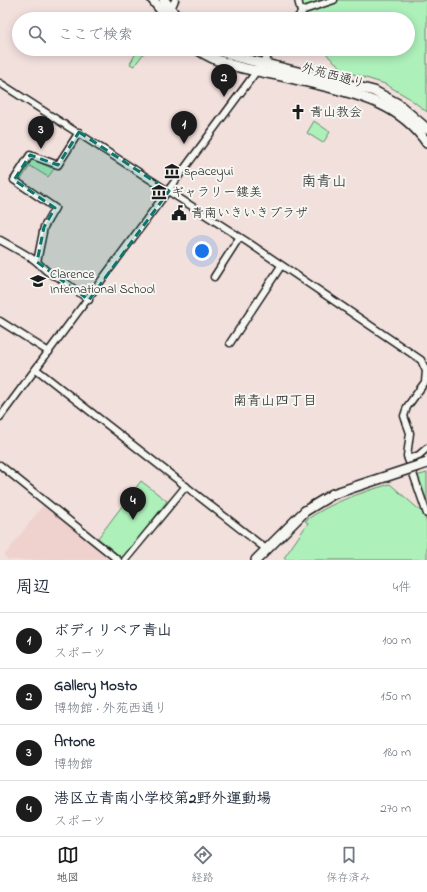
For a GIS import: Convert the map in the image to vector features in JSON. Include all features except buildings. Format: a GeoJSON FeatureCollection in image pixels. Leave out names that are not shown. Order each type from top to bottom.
{"type":"FeatureCollection","features":[{"type":"Feature","properties":{"kind":"main road"},"geometry":{"type":"LineString","coordinates":[[153,0],[162,12]]}},
{"type":"Feature","properties":{"kind":"main road"},"geometry":{"type":"LineString","coordinates":[[164,0],[173,12]]}},
{"type":"Feature","properties":{"kind":"main road","name":"外苑西通り"},"geometry":{"type":"LineString","coordinates":[[211,56],[226,64],[257,72],[374,90],[398,104],[427,130]]}},
{"type":"Feature","properties":{"kind":"main road","name":"外苑西通り"},"geometry":{"type":"LineString","coordinates":[[234,56],[332,84],[390,107],[414,126],[427,143]]}},
{"type":"Feature","properties":{"kind":"main road"},"geometry":{"type":"LineString","coordinates":[[256,560],[305,511],[333,494],[427,463]]}},
{"type":"Feature","properties":{"kind":"street"},"geometry":{"type":"LineString","coordinates":[[171,9],[175,0]]}},
{"type":"Feature","properties":{"kind":"street"},"geometry":{"type":"LineString","coordinates":[[298,0],[301,12],[334,0]]}},
{"type":"Feature","properties":{"kind":"street"},"geometry":{"type":"LineString","coordinates":[[0,417],[89,300],[102,279],[268,56]]}},
{"type":"Feature","properties":{"kind":"street"},"geometry":{"type":"LineString","coordinates":[[0,83],[79,132],[169,191],[377,329],[423,362],[426,371],[425,382],[405,411],[405,420],[410,432],[408,459],[427,514]]}},
{"type":"Feature","properties":{"kind":"street"},"geometry":{"type":"LineString","coordinates":[[37,262],[44,227],[55,208],[14,180],[30,155],[58,164],[79,132]]}},
{"type":"Feature","properties":{"kind":"street"},"geometry":{"type":"LineString","coordinates":[[214,277],[239,238]]}},
{"type":"Feature","properties":{"kind":"street"},"geometry":{"type":"LineString","coordinates":[[0,240],[37,262],[43,270],[58,277],[89,300]]}},
{"type":"Feature","properties":{"kind":"street"},"geometry":{"type":"LineString","coordinates":[[230,343],[281,266]]}},
{"type":"Feature","properties":{"kind":"street"},"geometry":{"type":"LineString","coordinates":[[0,321],[49,352]]}},
{"type":"Feature","properties":{"kind":"street"},"geometry":{"type":"LineString","coordinates":[[36,369],[266,549]]}},
{"type":"Feature","properties":{"kind":"street"},"geometry":{"type":"LineString","coordinates":[[408,459],[419,455],[427,448]]}},
{"type":"Feature","properties":{"kind":"street"},"geometry":{"type":"LineString","coordinates":[[0,465],[118,560]]}},
{"type":"Feature","properties":{"kind":"street"},"geometry":{"type":"LineString","coordinates":[[125,560],[186,486]]}},
{"type":"Feature","properties":{"kind":"highlighted area"},"geometry":{"type":"Polygon","coordinates":[[[79,132],[169,191],[89,300],[37,262],[44,227],[55,208],[14,180],[30,155],[58,165],[79,132]]]}},
{"type":"Feature","properties":{"kind":"shaded area"},"geometry":{"type":"Polygon","coordinates":[[[44,504],[112,560],[9,560],[4,556],[44,504]]]}},
{"type":"Feature","properties":{"kind":"green space"},"geometry":{"type":"Polygon","coordinates":[[[300,0],[427,0],[427,112],[409,98],[385,84],[347,72],[328,56],[415,56],[415,12],[304,12],[300,0]]]}},
{"type":"Feature","properties":{"kind":"green space"},"geometry":{"type":"Polygon","coordinates":[[[134,56],[142,56],[134,66],[130,64],[134,56]]]}},
{"type":"Feature","properties":{"kind":"green space"},"geometry":{"type":"Polygon","coordinates":[[[314,121],[330,132],[323,143],[307,133],[314,121]]]}},
{"type":"Feature","properties":{"kind":"green space"},"geometry":{"type":"Polygon","coordinates":[[[31,159],[54,169],[48,177],[30,166],[20,181],[17,179],[31,159]]]}},
{"type":"Feature","properties":{"kind":"green space"},"geometry":{"type":"Polygon","coordinates":[[[427,473],[427,509],[416,476],[427,473]]]}},
{"type":"Feature","properties":{"kind":"green space"},"geometry":{"type":"Polygon","coordinates":[[[141,481],[167,501],[123,559],[98,538],[141,481]]]}},
{"type":"Feature","properties":{"kind":"green space"},"geometry":{"type":"Polygon","coordinates":[[[390,484],[423,513],[427,523],[427,560],[286,560],[284,558],[308,523],[305,521],[315,514],[335,503],[390,484]]]}},
{"type":"Feature","properties":{"kind":"place","name":"Gallery Mosto"},"geometry":{"type":"Point","coordinates":[224,97]}},
{"type":"Feature","properties":{"kind":"place","name":"青山教会"},"geometry":{"type":"Point","coordinates":[298,112]}},
{"type":"Feature","properties":{"kind":"place","name":"ボディリペア青山"},"geometry":{"type":"Point","coordinates":[184,144]}},
{"type":"Feature","properties":{"kind":"place","name":"Artone"},"geometry":{"type":"Point","coordinates":[41,149]}},
{"type":"Feature","properties":{"kind":"place","name":"spaceyui"},"geometry":{"type":"Point","coordinates":[172,171]}},
{"type":"Feature","properties":{"kind":"place","name":"ギャラリー鏤美"},"geometry":{"type":"Point","coordinates":[159,192]}},
{"type":"Feature","properties":{"kind":"place","name":"青南いきいきプラザ"},"geometry":{"type":"Point","coordinates":[179,213]}},
{"type":"Feature","properties":{"kind":"place","name":"Clarence International School"},"geometry":{"type":"Point","coordinates":[38,281]}},
{"type":"Feature","properties":{"kind":"place","name":"港区立青南小学校第2野外運動場"},"geometry":{"type":"Point","coordinates":[133,520]}},
{"type":"Feature","properties":{"kind":"district","name":"南青山"},"geometry":{"type":"Point","coordinates":[324,182]}},
{"type":"Feature","properties":{"kind":"district","name":"南青山四丁目"},"geometry":{"type":"Point","coordinates":[275,401]}}]}
